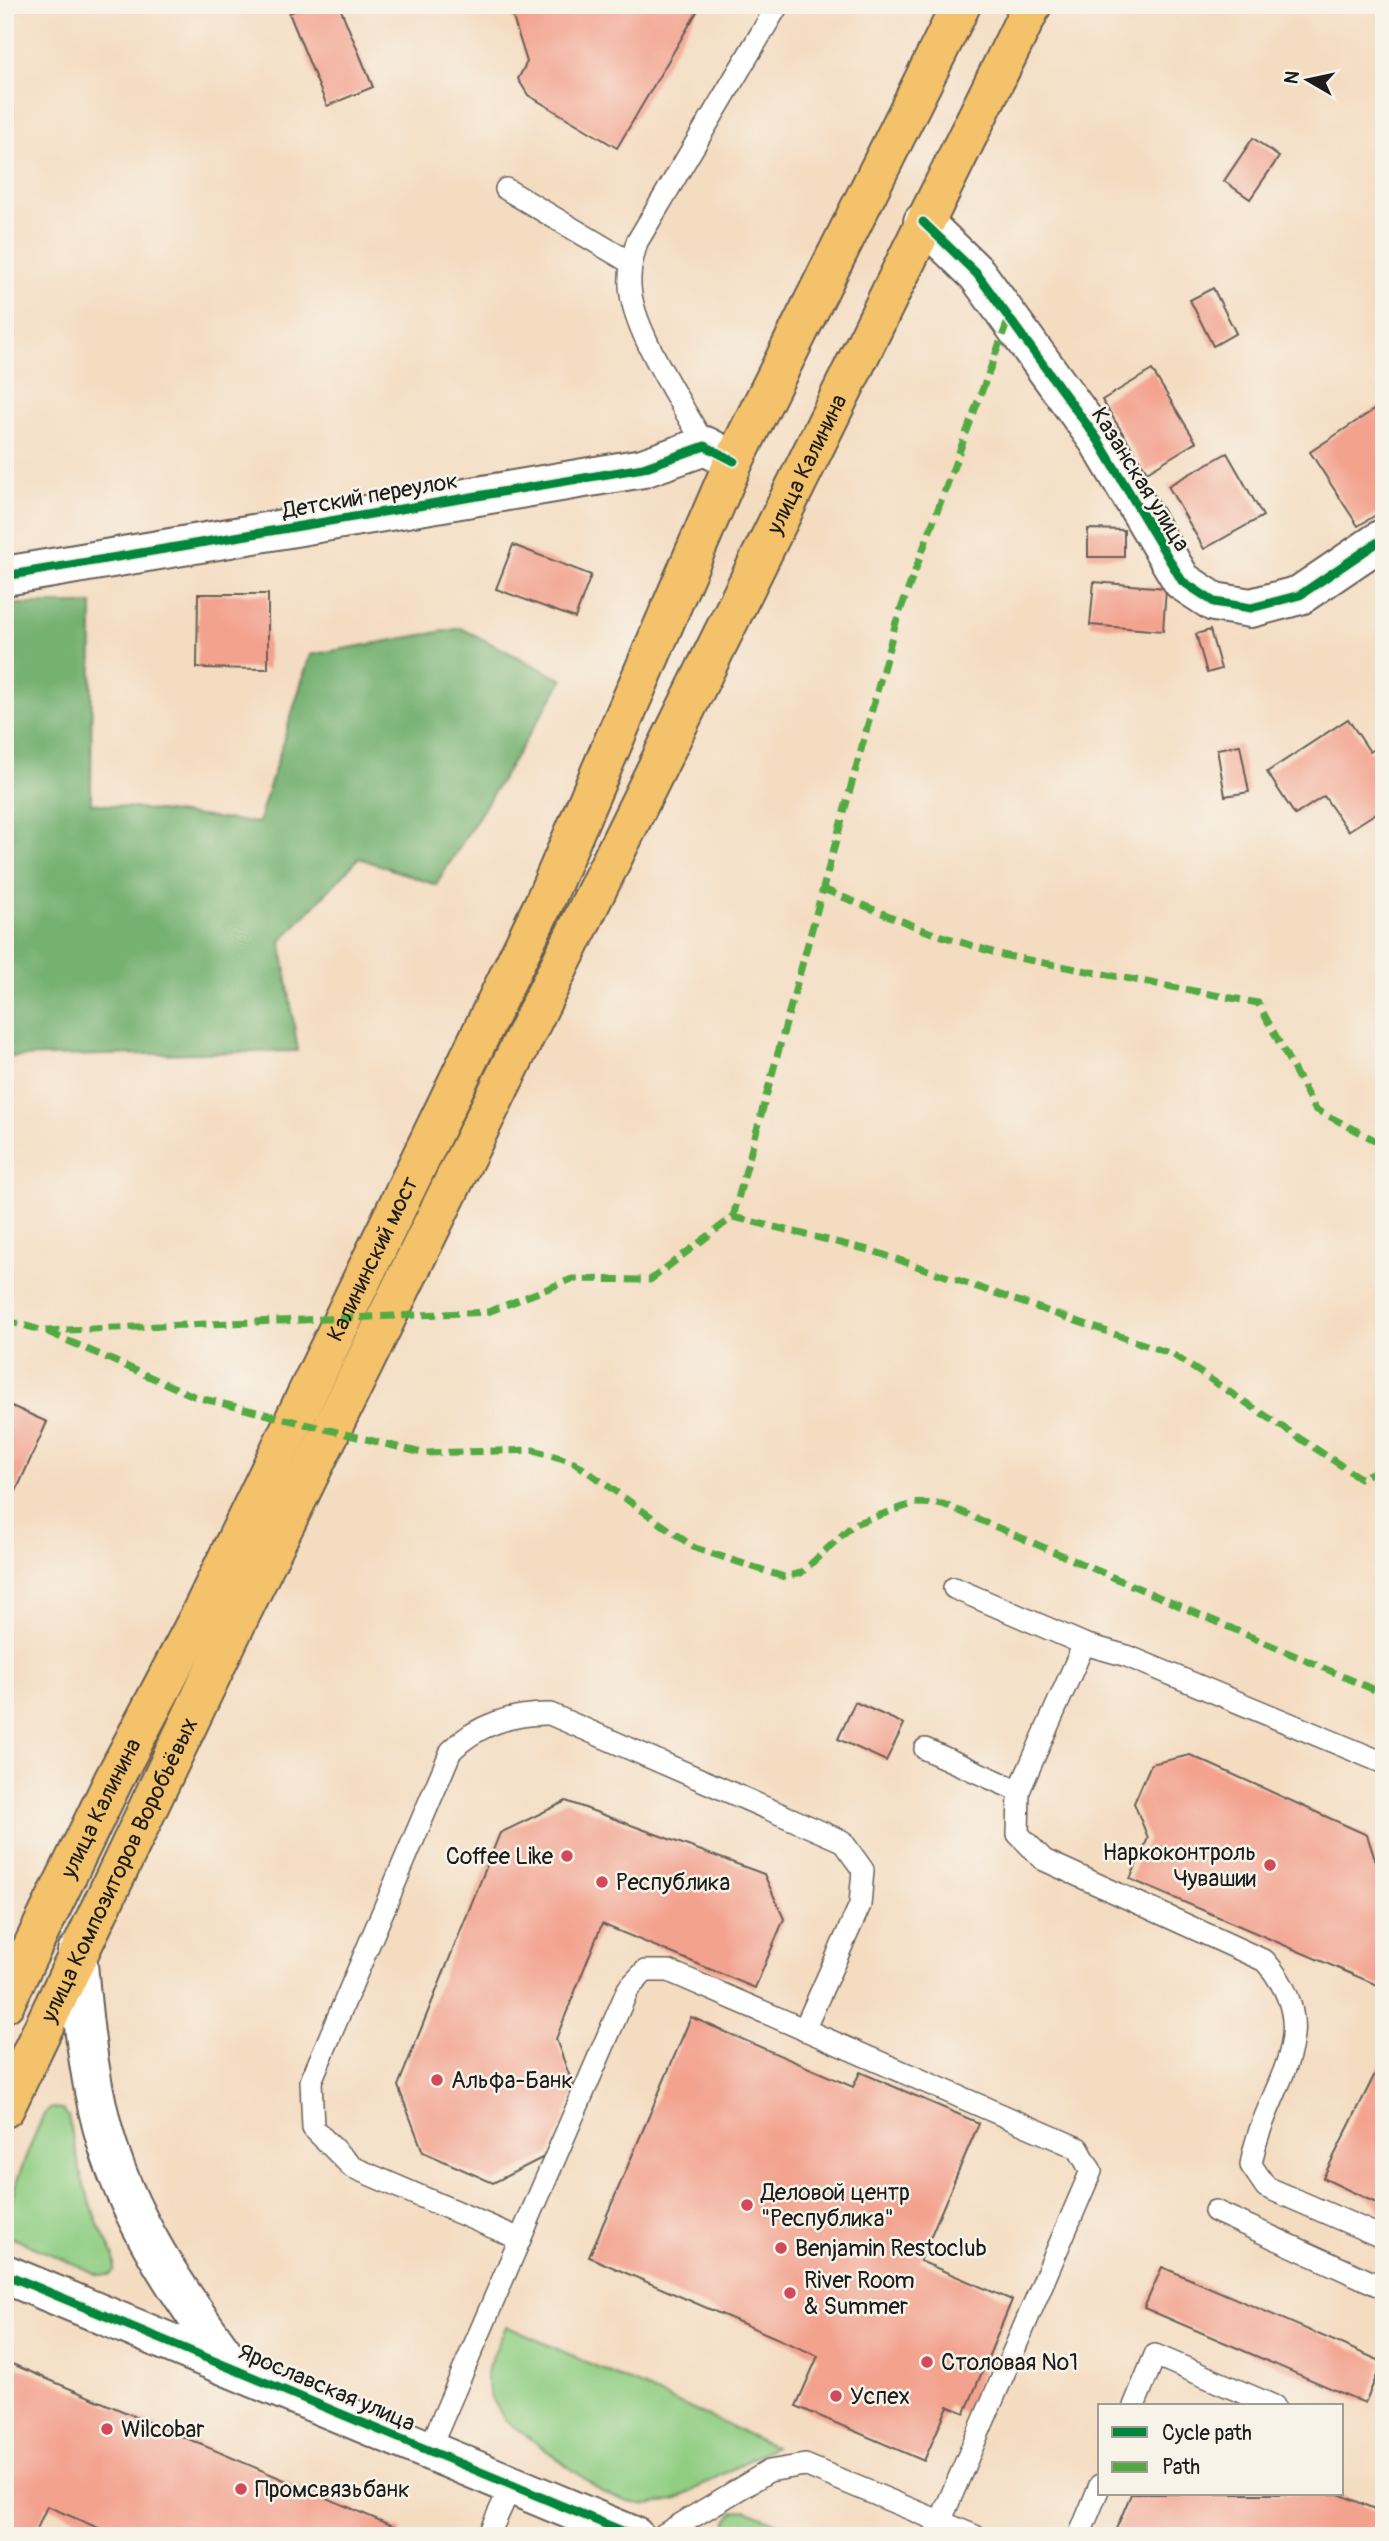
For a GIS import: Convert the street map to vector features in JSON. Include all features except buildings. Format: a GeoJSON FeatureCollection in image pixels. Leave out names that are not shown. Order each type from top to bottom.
{"type":"FeatureCollection","features":[{"type":"Feature","properties":{"kind":"main road"},"geometry":{"type":"LineString","coordinates":[[720,453],[961,5]]}},
{"type":"Feature","properties":{"kind":"main road","name":"улица Калинина"},"geometry":{"type":"LineString","coordinates":[[580,923],[1032,5]]}},
{"type":"Feature","properties":{"kind":"main road","name":"Калининский мост"},"geometry":{"type":"LineString","coordinates":[[216,1624],[544,903],[720,453]]}},
{"type":"Feature","properties":{"kind":"main road","name":"Калининский мост"},"geometry":{"type":"LineString","coordinates":[[216,1624],[580,923]]}},
{"type":"Feature","properties":{"kind":"main road","name":"улица Калинина"},"geometry":{"type":"LineString","coordinates":[[5,2003],[114,1779],[216,1624]]}},
{"type":"Feature","properties":{"kind":"main road","name":"улица Композиторов Воробьёвых"},"geometry":{"type":"LineString","coordinates":[[5,2108],[77,1952],[216,1624]]}},
{"type":"Feature","properties":{"kind":"street","name":"Казанская улица"},"geometry":{"type":"LineString","coordinates":[[923,222],[977,274],[1098,440],[1182,581],[1214,602],[1251,608],[1300,595],[1384,538]]}},
{"type":"Feature","properties":{"kind":"street","name":"Детский переулок"},"geometry":{"type":"LineString","coordinates":[[5,576],[720,453]]}},
{"type":"Feature","properties":{"kind":"street"},"geometry":{"type":"LineString","coordinates":[[77,1952],[85,2039],[102,2126],[112,2155],[139,2220],[184,2300],[235,2369]]}},
{"type":"Feature","properties":{"kind":"street","name":"Ярославская улица"},"geometry":{"type":"LineString","coordinates":[[5,2274],[429,2450],[610,2531]]}},
{"type":"Feature","properties":{"kind":"lane"},"geometry":{"type":"LineString","coordinates":[[720,453],[636,316],[629,284],[631,262],[637,242],[778,5]]}},
{"type":"Feature","properties":{"kind":"lane"},"geometry":{"type":"LineString","coordinates":[[506,189],[631,262]]}},
{"type":"Feature","properties":{"kind":"lane"},"geometry":{"type":"LineString","coordinates":[[954,1588],[1084,1644],[1127,1656],[1384,1763]]}},
{"type":"Feature","properties":{"kind":"lane"},"geometry":{"type":"LineString","coordinates":[[1084,1644],[1019,1791],[1018,1834],[1044,1860],[1265,1961],[1284,1983],[1295,2020],[1289,2060],[1254,2146],[1251,2165],[1266,2187],[1384,2238]]}},
{"type":"Feature","properties":{"kind":"lane"},"geometry":{"type":"LineString","coordinates":[[520,2239],[352,2167],[313,2128],[312,2081],[451,1751],[469,1733],[526,1713],[550,1714],[842,1841],[863,1870],[860,1905],[804,2030]]}},
{"type":"Feature","properties":{"kind":"lane"},"geometry":{"type":"LineString","coordinates":[[925,1749],[1019,1791]]}},
{"type":"Feature","properties":{"kind":"lane"},"geometry":{"type":"LineString","coordinates":[[429,2450],[628,1989],[645,1971],[669,1971],[1078,2148],[1091,2171],[937,2528]]}},
{"type":"Feature","properties":{"kind":"lane"},"geometry":{"type":"LineString","coordinates":[[1215,2211],[1384,2288]]}},
{"type":"Feature","properties":{"kind":"lane"},"geometry":{"type":"LineString","coordinates":[[1135,2404],[1155,2355],[1269,2404]]}},
{"type":"Feature","properties":{"kind":"lane"},"geometry":{"type":"LineString","coordinates":[[661,2536],[769,2471],[805,2465],[937,2528],[975,2536]]}},
{"type":"Feature","properties":{"kind":"lane"},"geometry":{"type":"LineString","coordinates":[[488,2536],[511,2486]]}},
{"type":"Feature","properties":{"kind":"lane"},"geometry":{"type":"LineString","coordinates":[[1079,2536],[1098,2490]]}},
{"type":"Feature","properties":{"kind":"green space"},"geometry":{"type":"Polygon","coordinates":[[[5,604],[92,604],[91,803],[258,823],[310,655],[461,628],[563,680],[436,885],[359,858],[281,941],[298,1051],[5,1057],[5,604]]]}},
{"type":"Feature","properties":{"kind":"green space"},"geometry":{"type":"Polygon","coordinates":[[[51,2108],[62,2109],[68,2116],[82,2179],[98,2224],[114,2256],[114,2270],[109,2275],[99,2275],[8,2236],[9,2210],[19,2175],[44,2114],[51,2108]]]}},
{"type":"Feature","properties":{"kind":"green space"},"geometry":{"type":"Polygon","coordinates":[[[506,2326],[774,2446],[678,2499],[649,2505],[628,2502],[603,2492],[505,2420],[491,2397],[486,2379],[489,2364],[506,2326]]]}},
{"type":"Feature","properties":{"kind":"green space"},"geometry":{"type":"Polygon","coordinates":[[[746,2510],[807,2536],[731,2536],[727,2531],[727,2521],[734,2512],[746,2510]]]}},
{"type":"Feature","properties":{"kind":"marked path"},"geometry":{"type":"LineString","coordinates":[[5,1320],[44,1331],[488,1312],[572,1279],[650,1280],[733,1217],[896,622],[1009,318]]}},
{"type":"Feature","properties":{"kind":"marked path"},"geometry":{"type":"LineString","coordinates":[[823,889],[929,932],[1002,955],[1258,1003],[1315,1109],[1384,1145]]}},
{"type":"Feature","properties":{"kind":"marked path"},"geometry":{"type":"LineString","coordinates":[[733,1217],[873,1251],[1172,1354],[1360,1478],[1384,1468]]}},
{"type":"Feature","properties":{"kind":"marked path"},"geometry":{"type":"LineString","coordinates":[[48,1332],[196,1397],[422,1453],[534,1450],[574,1462],[695,1548],[784,1577],[801,1573],[854,1524],[915,1503],[943,1504],[1384,1694]]}},
{"type":"Feature","properties":{"kind":"cycle path"},"geometry":{"type":"LineString","coordinates":[[923,222],[977,274],[1098,440],[1182,581],[1214,602],[1251,608],[1300,595],[1384,538]]}},
{"type":"Feature","properties":{"kind":"cycle path"},"geometry":{"type":"LineString","coordinates":[[5,576],[643,468],[705,446],[734,461]]}},
{"type":"Feature","properties":{"kind":"cycle path"},"geometry":{"type":"LineString","coordinates":[[5,2274],[634,2536]]}},
{"type":"Feature","properties":{"kind":"place","name":"Coffee Like"},"geometry":{"type":"Point","coordinates":[567,1856]}},
{"type":"Feature","properties":{"kind":"place","name":"Наркоконтроль Чувашии"},"geometry":{"type":"Point","coordinates":[1270,1865]}},
{"type":"Feature","properties":{"kind":"place","name":"Республика"},"geometry":{"type":"Point","coordinates":[602,1882]}},
{"type":"Feature","properties":{"kind":"place","name":"Альфа-Банк"},"geometry":{"type":"Point","coordinates":[437,2080]}},
{"type":"Feature","properties":{"kind":"place","name":"Деловой центр \"Республика\""},"geometry":{"type":"Point","coordinates":[747,2205]}},
{"type":"Feature","properties":{"kind":"place","name":"Benjamin Restoclub"},"geometry":{"type":"Point","coordinates":[781,2248]}},
{"type":"Feature","properties":{"kind":"place","name":"River Room & Summer"},"geometry":{"type":"Point","coordinates":[790,2293]}},
{"type":"Feature","properties":{"kind":"place","name":"Столовая №1"},"geometry":{"type":"Point","coordinates":[927,2362]}},
{"type":"Feature","properties":{"kind":"place","name":"Успех"},"geometry":{"type":"Point","coordinates":[836,2396]}},
{"type":"Feature","properties":{"kind":"place","name":"Wilcobar"},"geometry":{"type":"Point","coordinates":[107,2429]}},
{"type":"Feature","properties":{"kind":"place","name":"Промсвязьбанк"},"geometry":{"type":"Point","coordinates":[241,2489]}}]}
